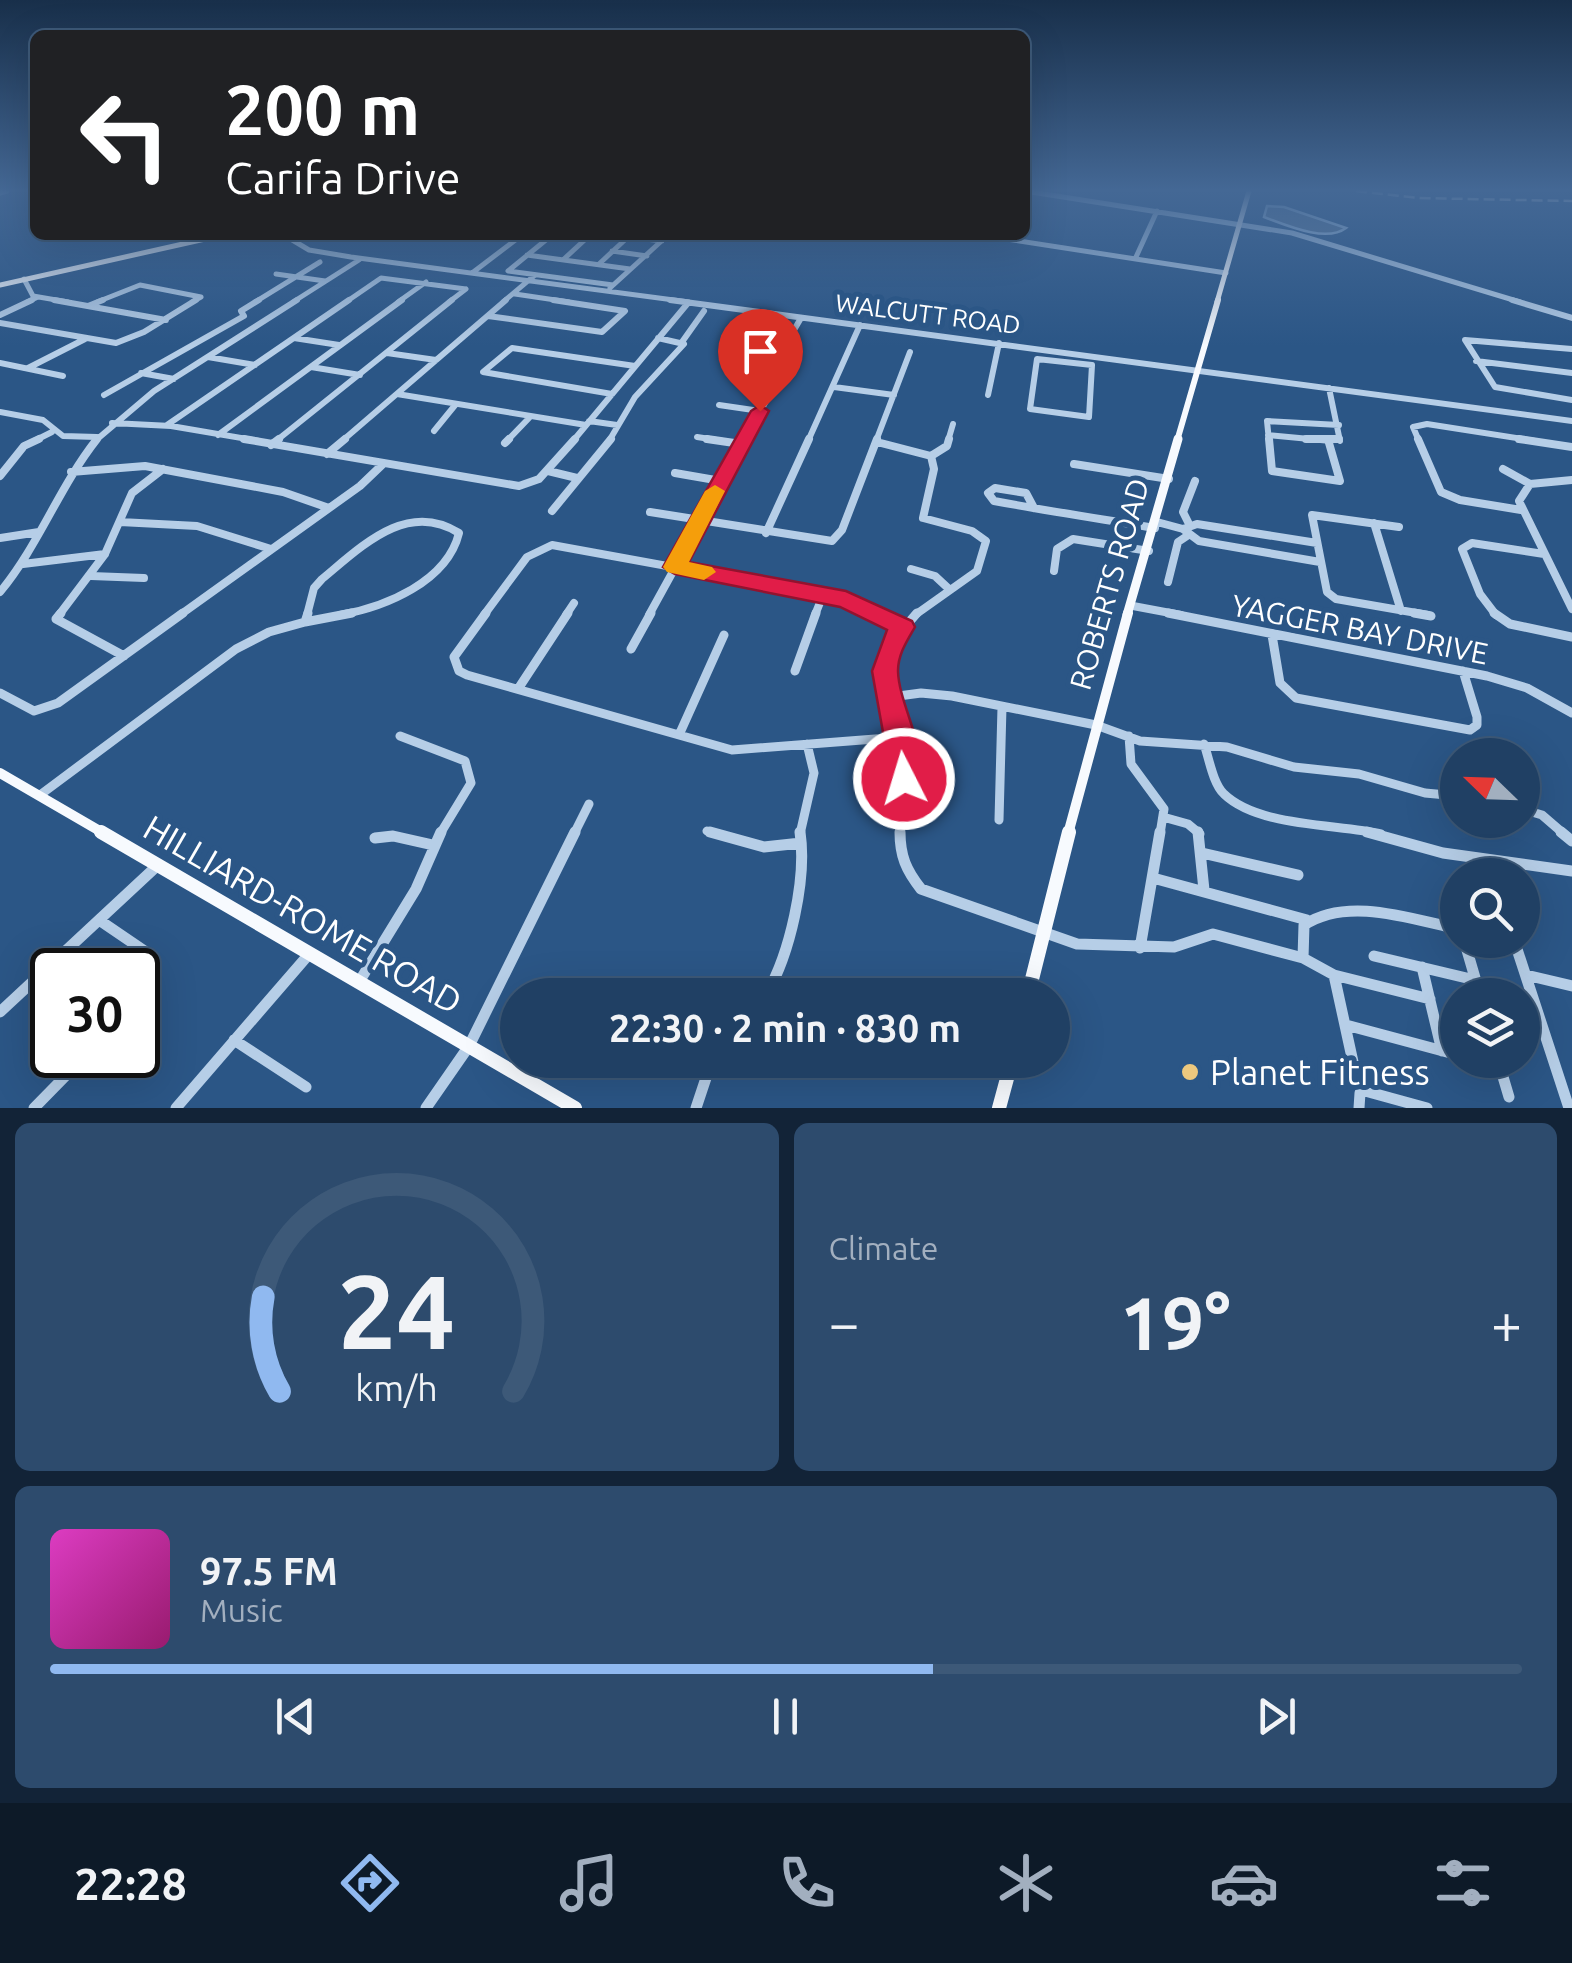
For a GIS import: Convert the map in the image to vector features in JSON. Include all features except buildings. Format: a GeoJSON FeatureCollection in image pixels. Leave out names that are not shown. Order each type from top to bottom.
{"type":"FeatureCollection","features":[{"type":"Feature","properties":{"kind":"main road"},"geometry":{"type":"LineString","coordinates":[[0,284],[189,243]]}},
{"type":"Feature","properties":{"kind":"main road","name":"ROBERTS ROAD"},"geometry":{"type":"LineString","coordinates":[[1032,978],[1096,725],[1235,243]]}},
{"type":"Feature","properties":{"kind":"main road","name":"HILLIARD-ROME ROAD"},"geometry":{"type":"LineString","coordinates":[[0,773],[576,1108]]}},
{"type":"Feature","properties":{"kind":"main road"},"geometry":{"type":"LineString","coordinates":[[999,1108],[1007,1078]]}},
{"type":"Feature","properties":{"kind":"street","name":"WALCUTT ROAD"},"geometry":{"type":"LineString","coordinates":[[298,243],[311,250],[361,258],[999,343],[1072,357],[1200,370],[1572,421]]}},
{"type":"Feature","properties":{"kind":"street"},"geometry":{"type":"LineString","coordinates":[[472,273],[512,243]]}},
{"type":"Feature","properties":{"kind":"street"},"geometry":{"type":"LineString","coordinates":[[542,243],[508,271],[532,278],[613,285]]}},
{"type":"Feature","properties":{"kind":"street"},"geometry":{"type":"LineString","coordinates":[[563,259],[581,243]]}},
{"type":"Feature","properties":{"kind":"street"},"geometry":{"type":"LineString","coordinates":[[598,264],[621,243]]}},
{"type":"Feature","properties":{"kind":"street"},"geometry":{"type":"LineString","coordinates":[[607,291],[660,243]]}},
{"type":"Feature","properties":{"kind":"street"},"geometry":{"type":"LineString","coordinates":[[1035,243],[1226,273]]}},
{"type":"Feature","properties":{"kind":"street"},"geometry":{"type":"LineString","coordinates":[[1136,257],[1143,243]]}},
{"type":"Feature","properties":{"kind":"street"},"geometry":{"type":"LineString","coordinates":[[1325,243],[1572,318]]}},
{"type":"Feature","properties":{"kind":"street"},"geometry":{"type":"LineString","coordinates":[[612,251],[646,256]]}},
{"type":"Feature","properties":{"kind":"street"},"geometry":{"type":"LineString","coordinates":[[527,254],[630,269]]}},
{"type":"Feature","properties":{"kind":"street"},"geometry":{"type":"LineString","coordinates":[[0,592],[23,564],[71,472],[112,423],[361,258]]}},
{"type":"Feature","properties":{"kind":"street"},"geometry":{"type":"LineString","coordinates":[[104,395],[181,348],[197,346],[320,262]]}},
{"type":"Feature","properties":{"kind":"street"},"geometry":{"type":"LineString","coordinates":[[276,274],[326,281]]}},
{"type":"Feature","properties":{"kind":"street"},"geometry":{"type":"LineString","coordinates":[[327,454],[532,278]]}},
{"type":"Feature","properties":{"kind":"street"},"geometry":{"type":"LineString","coordinates":[[24,280],[26,291],[38,297],[166,320]]}},
{"type":"Feature","properties":{"kind":"street"},"geometry":{"type":"LineString","coordinates":[[166,426],[379,280],[466,289],[271,444]]}},
{"type":"Feature","properties":{"kind":"street"},"geometry":{"type":"LineString","coordinates":[[218,435],[426,282]]}},
{"type":"Feature","properties":{"kind":"street"},"geometry":{"type":"LineString","coordinates":[[0,322],[120,342],[166,320],[201,297],[140,285],[88,306]]}},
{"type":"Feature","properties":{"kind":"street"},"geometry":{"type":"LineString","coordinates":[[488,316],[602,332],[626,310],[514,294]]}},
{"type":"Feature","properties":{"kind":"street"},"geometry":{"type":"LineString","coordinates":[[0,315],[38,297]]}},
{"type":"Feature","properties":{"kind":"street"},"geometry":{"type":"LineString","coordinates":[[112,423],[166,426],[500,485],[532,482],[548,471],[688,302]]}},
{"type":"Feature","properties":{"kind":"street"},"geometry":{"type":"LineString","coordinates":[[552,510],[683,346],[704,311]]}},
{"type":"Feature","properties":{"kind":"street"},"geometry":{"type":"LineString","coordinates":[[631,649],[780,374],[778,362],[801,318]]}},
{"type":"Feature","properties":{"kind":"street"},"geometry":{"type":"LineString","coordinates":[[766,533],[860,325]]}},
{"type":"Feature","properties":{"kind":"street"},"geometry":{"type":"LineString","coordinates":[[28,368],[84,338]]}},
{"type":"Feature","properties":{"kind":"street"},"geometry":{"type":"LineString","coordinates":[[294,338],[340,345]]}},
{"type":"Feature","properties":{"kind":"street"},"geometry":{"type":"LineString","coordinates":[[658,338],[682,342]]}},
{"type":"Feature","properties":{"kind":"street"},"geometry":{"type":"LineString","coordinates":[[1572,349],[1467,338],[1476,361],[1495,388],[1572,400]]}},
{"type":"Feature","properties":{"kind":"street"},"geometry":{"type":"LineString","coordinates":[[988,395],[999,343]]}},
{"type":"Feature","properties":{"kind":"street"},"geometry":{"type":"LineString","coordinates":[[612,394],[487,374],[484,370],[512,348],[635,366]]}},
{"type":"Feature","properties":{"kind":"street"},"geometry":{"type":"LineString","coordinates":[[650,512],[832,541],[842,530],[910,352]]}},
{"type":"Feature","properties":{"kind":"street"},"geometry":{"type":"LineString","coordinates":[[388,353],[436,360]]}},
{"type":"Feature","properties":{"kind":"street"},"geometry":{"type":"LineString","coordinates":[[208,357],[255,365]]}},
{"type":"Feature","properties":{"kind":"street"},"geometry":{"type":"LineString","coordinates":[[1072,357],[1093,367],[1089,417],[1031,410],[1037,359],[1072,357]]}},
{"type":"Feature","properties":{"kind":"street"},"geometry":{"type":"LineString","coordinates":[[1476,361],[1572,373]]}},
{"type":"Feature","properties":{"kind":"street"},"geometry":{"type":"LineString","coordinates":[[737,376],[750,364],[778,362]]}},
{"type":"Feature","properties":{"kind":"street"},"geometry":{"type":"LineString","coordinates":[[0,363],[63,376]]}},
{"type":"Feature","properties":{"kind":"street"},"geometry":{"type":"LineString","coordinates":[[311,367],[360,375]]}},
{"type":"Feature","properties":{"kind":"street"},"geometry":{"type":"LineString","coordinates":[[141,373],[174,379]]}},
{"type":"Feature","properties":{"kind":"street"},"geometry":{"type":"LineString","coordinates":[[627,376],[652,381]]}},
{"type":"Feature","properties":{"kind":"street"},"geometry":{"type":"LineString","coordinates":[[834,387],[894,396]]}},
{"type":"Feature","properties":{"kind":"street"},"geometry":{"type":"LineString","coordinates":[[1268,435],[1330,443],[1343,439],[1330,388]]}},
{"type":"Feature","properties":{"kind":"street"},"geometry":{"type":"LineString","coordinates":[[397,394],[530,416],[618,425]]}},
{"type":"Feature","properties":{"kind":"street"},"geometry":{"type":"LineString","coordinates":[[434,431],[434,426],[456,404]]}},
{"type":"Feature","properties":{"kind":"street"},"geometry":{"type":"LineString","coordinates":[[719,405],[760,411]]}},
{"type":"Feature","properties":{"kind":"street"},"geometry":{"type":"LineString","coordinates":[[0,412],[43,420],[52,432]]}},
{"type":"Feature","properties":{"kind":"street"},"geometry":{"type":"LineString","coordinates":[[505,443],[530,416]]}},
{"type":"Feature","properties":{"kind":"street"},"geometry":{"type":"LineString","coordinates":[[1330,443],[1340,481],[1272,471],[1270,420],[1339,426]]}},
{"type":"Feature","properties":{"kind":"street"},"geometry":{"type":"LineString","coordinates":[[877,442],[930,456],[947,446],[953,424]]}},
{"type":"Feature","properties":{"kind":"street"},"geometry":{"type":"LineString","coordinates":[[1522,510],[1460,500],[1440,492],[1413,430],[1416,424],[1572,448]]}},
{"type":"Feature","properties":{"kind":"street"},"geometry":{"type":"LineString","coordinates":[[0,476],[24,446],[52,432],[97,438]]}},
{"type":"Feature","properties":{"kind":"street"},"geometry":{"type":"LineString","coordinates":[[697,437],[741,444]]}},
{"type":"Feature","properties":{"kind":"street"},"geometry":{"type":"LineString","coordinates":[[930,456],[934,469],[922,518],[978,533],[986,541],[977,571],[934,597],[903,627],[886,662],[901,738],[900,852],[907,872],[922,889],[942,900],[1091,947],[1174,947],[1212,934],[1303,958],[1334,975],[1430,1000]]}},
{"type":"Feature","properties":{"kind":"street"},"geometry":{"type":"LineString","coordinates":[[0,694],[41,711],[271,550],[383,464]]}},
{"type":"Feature","properties":{"kind":"street"},"geometry":{"type":"LineString","coordinates":[[1074,464],[1169,479]]}},
{"type":"Feature","properties":{"kind":"street"},"geometry":{"type":"LineString","coordinates":[[71,472],[128,465],[163,469],[283,492],[329,508]]}},
{"type":"Feature","properties":{"kind":"street"},"geometry":{"type":"LineString","coordinates":[[124,656],[56,619],[104,554],[132,493],[163,469]]}},
{"type":"Feature","properties":{"kind":"street"},"geometry":{"type":"LineString","coordinates":[[1502,469],[1530,484],[1572,480]]}},
{"type":"Feature","properties":{"kind":"street"},"geometry":{"type":"LineString","coordinates":[[548,471],[577,478]]}},
{"type":"Feature","properties":{"kind":"street"},"geometry":{"type":"LineString","coordinates":[[675,473],[721,480]]}},
{"type":"Feature","properties":{"kind":"street"},"geometry":{"type":"LineString","coordinates":[[1168,582],[1178,542],[1186,529],[1183,512],[1195,481]]}},
{"type":"Feature","properties":{"kind":"street"},"geometry":{"type":"LineString","coordinates":[[1530,484],[1520,494],[1522,510],[1572,609]]}},
{"type":"Feature","properties":{"kind":"street"},"geometry":{"type":"LineString","coordinates":[[1034,508],[1026,493],[995,488],[988,493],[994,500],[1034,508],[1316,544]]}},
{"type":"Feature","properties":{"kind":"street"},"geometry":{"type":"LineString","coordinates":[[1400,527],[1320,514],[1311,518],[1326,592],[1336,600],[1431,616]]}},
{"type":"Feature","properties":{"kind":"street"},"geometry":{"type":"LineString","coordinates":[[120,522],[164,519],[222,531],[271,550]]}},
{"type":"Feature","properties":{"kind":"street"},"geometry":{"type":"LineString","coordinates":[[40,795],[98,746],[242,645],[265,633],[364,613],[392,604],[421,584],[459,538],[455,528],[406,520],[384,530],[314,588],[305,624]]}},
{"type":"Feature","properties":{"kind":"street"},"geometry":{"type":"LineString","coordinates":[[1374,523],[1402,610]]}},
{"type":"Feature","properties":{"kind":"street"},"geometry":{"type":"LineString","coordinates":[[1186,529],[1320,562]]}},
{"type":"Feature","properties":{"kind":"street"},"geometry":{"type":"LineString","coordinates":[[0,538],[39,532]]}},
{"type":"Feature","properties":{"kind":"street"},"geometry":{"type":"LineString","coordinates":[[1054,571],[1057,549],[1073,538],[1148,552]]}},
{"type":"Feature","properties":{"kind":"street"},"geometry":{"type":"LineString","coordinates":[[1544,554],[1478,544],[1464,546],[1485,608],[1497,620],[1572,636]]}},
{"type":"Feature","properties":{"kind":"street"},"geometry":{"type":"LineString","coordinates":[[901,738],[744,752],[467,675],[454,665],[458,649],[526,557],[541,547],[562,546],[823,595],[854,602],[903,627]]}},
{"type":"Feature","properties":{"kind":"street"},"geometry":{"type":"LineString","coordinates":[[23,564],[104,554]]}},
{"type":"Feature","properties":{"kind":"street"},"geometry":{"type":"LineString","coordinates":[[911,568],[935,576],[950,589]]}},
{"type":"Feature","properties":{"kind":"street"},"geometry":{"type":"LineString","coordinates":[[90,576],[144,578]]}},
{"type":"Feature","properties":{"kind":"street"},"geometry":{"type":"LineString","coordinates":[[1557,580],[1572,582]]}},
{"type":"Feature","properties":{"kind":"street"},"geometry":{"type":"LineString","coordinates":[[795,672],[823,595]]}},
{"type":"Feature","properties":{"kind":"street"},"geometry":{"type":"LineString","coordinates":[[518,689],[574,603]]}},
{"type":"Feature","properties":{"kind":"street","name":"YAGGER BAY DRIVE"},"geometry":{"type":"LineString","coordinates":[[1133,606],[1462,671],[1527,688],[1572,714]]}},
{"type":"Feature","properties":{"kind":"street"},"geometry":{"type":"LineString","coordinates":[[679,735],[724,635]]}},
{"type":"Feature","properties":{"kind":"street"},"geometry":{"type":"LineString","coordinates":[[1272,635],[1278,678],[1286,692],[1303,700],[1470,730],[1477,726],[1478,717],[1462,671]]}},
{"type":"Feature","properties":{"kind":"street"},"geometry":{"type":"LineString","coordinates":[[892,696],[934,694],[1096,725],[1129,736],[1204,744],[1294,767],[1359,774],[1440,794]]}},
{"type":"Feature","properties":{"kind":"street"},"geometry":{"type":"LineString","coordinates":[[999,820],[1002,707]]}},
{"type":"Feature","properties":{"kind":"street"},"geometry":{"type":"LineString","coordinates":[[358,982],[416,889],[433,846],[466,793],[471,774],[466,761],[400,736]]}},
{"type":"Feature","properties":{"kind":"street"},"geometry":{"type":"LineString","coordinates":[[1129,736],[1129,758],[1164,806],[1140,948]]}},
{"type":"Feature","properties":{"kind":"street"},"geometry":{"type":"LineString","coordinates":[[776,978],[805,866],[800,817],[814,773],[806,744]]}},
{"type":"Feature","properties":{"kind":"street"},"geometry":{"type":"LineString","coordinates":[[1204,744],[1221,792],[1257,810],[1298,822],[1376,833],[1442,854],[1572,872]]}},
{"type":"Feature","properties":{"kind":"street"},"geometry":{"type":"LineString","coordinates":[[426,1108],[469,1046],[589,804]]}},
{"type":"Feature","properties":{"kind":"street"},"geometry":{"type":"LineString","coordinates":[[1540,814],[1572,840]]}},
{"type":"Feature","properties":{"kind":"street"},"geometry":{"type":"LineString","coordinates":[[1163,817],[1192,826],[1201,837],[1204,890]]}},
{"type":"Feature","properties":{"kind":"street"},"geometry":{"type":"LineString","coordinates":[[708,831],[764,847],[801,843]]}},
{"type":"Feature","properties":{"kind":"street"},"geometry":{"type":"LineString","coordinates":[[375,838],[393,836],[433,846]]}},
{"type":"Feature","properties":{"kind":"street"},"geometry":{"type":"LineString","coordinates":[[1202,852],[1298,875]]}},
{"type":"Feature","properties":{"kind":"street"},"geometry":{"type":"LineString","coordinates":[[0,1012],[158,865]]}},
{"type":"Feature","properties":{"kind":"street"},"geometry":{"type":"LineString","coordinates":[[1153,878],[1307,920],[1366,910],[1440,925]]}},
{"type":"Feature","properties":{"kind":"street"},"geometry":{"type":"LineString","coordinates":[[99,920],[140,948]]}},
{"type":"Feature","properties":{"kind":"street"},"geometry":{"type":"LineString","coordinates":[[1303,958],[1307,920]]}},
{"type":"Feature","properties":{"kind":"street"},"geometry":{"type":"LineString","coordinates":[[176,1108],[310,953]]}},
{"type":"Feature","properties":{"kind":"street"},"geometry":{"type":"LineString","coordinates":[[1374,956],[1467,978]]}},
{"type":"Feature","properties":{"kind":"street"},"geometry":{"type":"LineString","coordinates":[[1518,958],[1567,1086],[1569,1108]]}},
{"type":"Feature","properties":{"kind":"street"},"geometry":{"type":"LineString","coordinates":[[1422,968],[1440,1042]]}},
{"type":"Feature","properties":{"kind":"street"},"geometry":{"type":"LineString","coordinates":[[1334,975],[1353,1062]]}},
{"type":"Feature","properties":{"kind":"street"},"geometry":{"type":"LineString","coordinates":[[1526,976],[1572,986]]}},
{"type":"Feature","properties":{"kind":"street"},"geometry":{"type":"LineString","coordinates":[[1346,1025],[1440,1049]]}},
{"type":"Feature","properties":{"kind":"street"},"geometry":{"type":"LineString","coordinates":[[234,1040],[306,1087]]}},
{"type":"Feature","properties":{"kind":"street"},"geometry":{"type":"LineString","coordinates":[[34,1108],[63,1078]]}},
{"type":"Feature","properties":{"kind":"street"},"geometry":{"type":"LineString","coordinates":[[696,1108],[706,1078]]}},
{"type":"Feature","properties":{"kind":"street"},"geometry":{"type":"LineString","coordinates":[[1503,1078],[1508,1098]]}},
{"type":"Feature","properties":{"kind":"street"},"geometry":{"type":"LineString","coordinates":[[1359,1108],[1360,1093],[1366,1091],[1427,1108]]}},
{"type":"Feature","properties":{"kind":"slow traffic"},"geometry":{"type":"LineString","coordinates":[[704,572],[675,567],[715,491]]}},
{"type":"Feature","properties":{"kind":"place","name":"Planet Fitness"},"geometry":{"type":"Point","coordinates":[1190,1072]}},
{"type":"Feature","properties":{"kind":"route"},"geometry":{"type":"LineString","coordinates":[[760,411],[675,567],[854,602],[903,627],[892,642],[885,671],[901,738],[904,779]]}}]}
